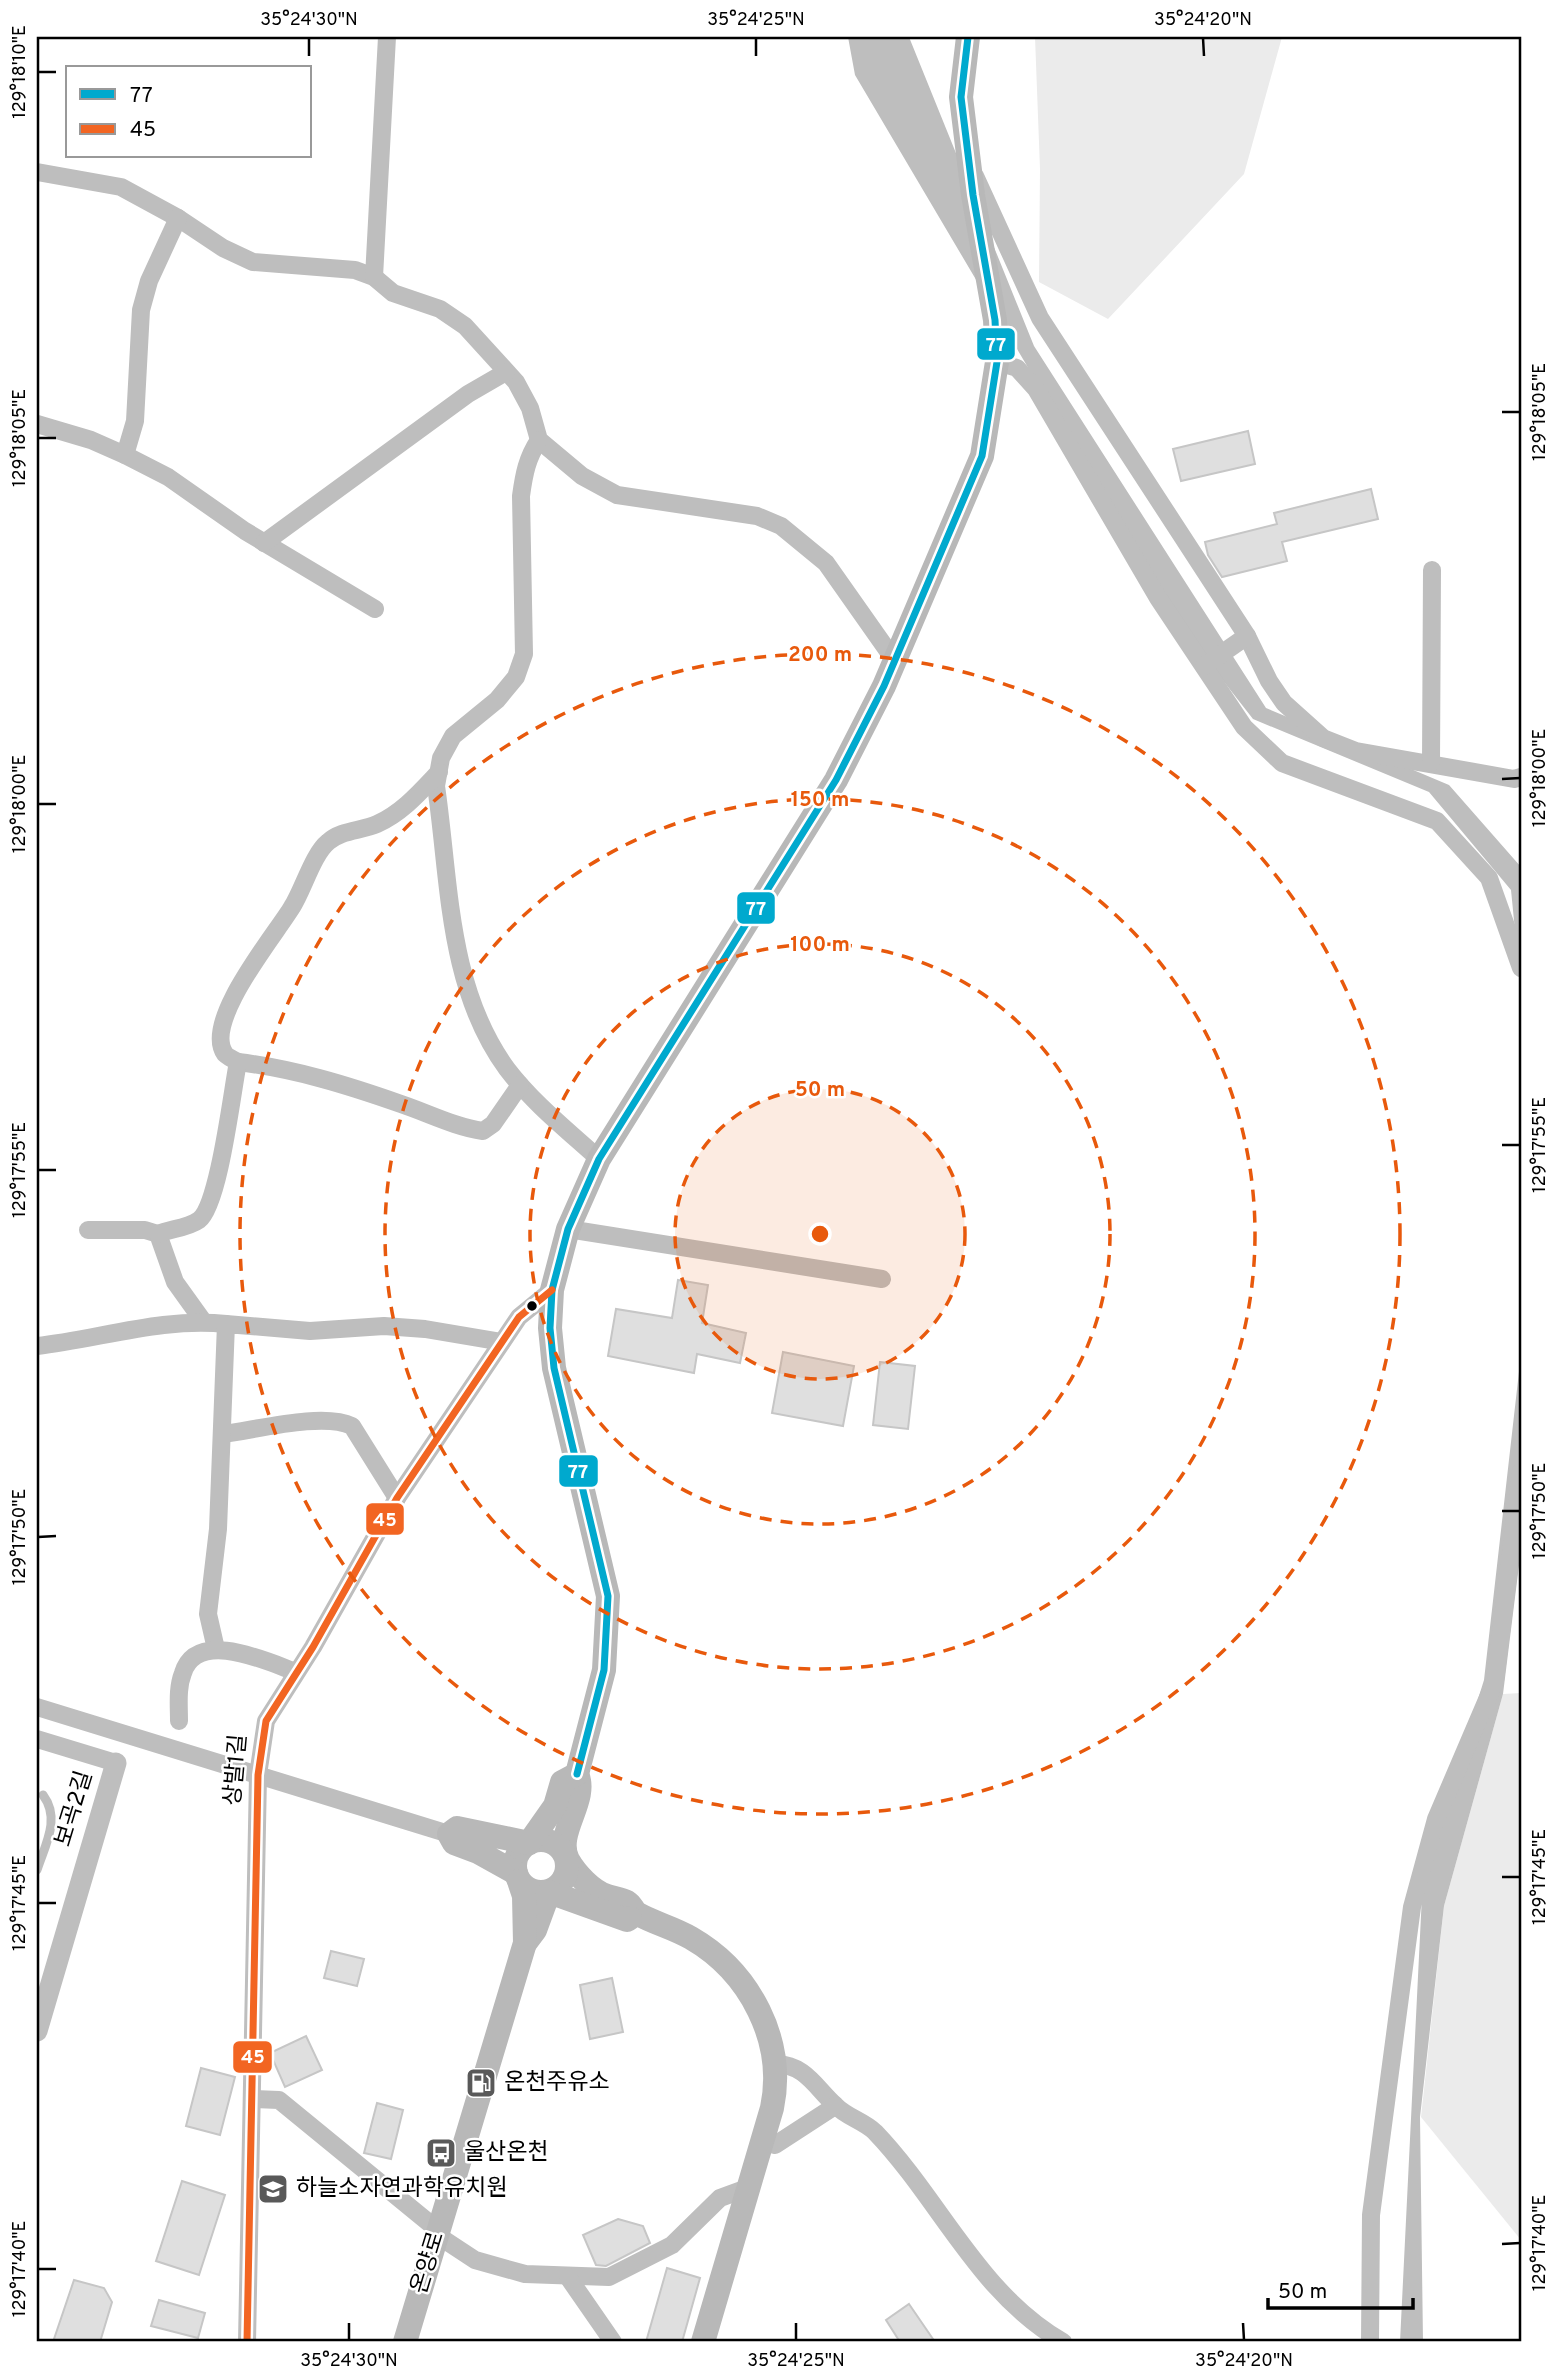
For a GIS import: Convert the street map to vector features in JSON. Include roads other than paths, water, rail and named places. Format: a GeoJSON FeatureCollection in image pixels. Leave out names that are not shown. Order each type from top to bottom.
{"type":"FeatureCollection","features":[{"type":"Feature","properties":{"kind":"main road"},"geometry":{"type":"LineString","coordinates":[[525,1943],[535,1930],[549,1892],[556,1889],[566,1875],[566,1838],[582,1785],[577,1774],[604,1670],[608,1596],[554,1368],[550,1328],[552,1290],[568,1229],[599,1159],[836,779],[895,661],[982,456],[997,362],[995,320],[969,165],[961,97],[968,37]]}},
{"type":"Feature","properties":{"kind":"main road"},"geometry":{"type":"LineString","coordinates":[[525,1943],[524,1896],[517,1877],[517,1856],[555,1806],[562,1782],[577,1774]]}},
{"type":"Feature","properties":{"kind":"main road"},"geometry":{"type":"LineString","coordinates":[[636,1913],[627,1920],[549,1892],[532,1891],[517,1877],[478,1852],[454,1843],[449,1833],[457,1828],[529,1843],[547,1840],[562,1850],[591,1886],[603,1895],[629,1903],[636,1913],[690,1937],[713,1952],[754,2001],[776,2064],[777,2084],[763,2142],[703,2342]]}},
{"type":"Feature","properties":{"kind":"main road"},"geometry":{"type":"LineString","coordinates":[[525,1943],[542,1936],[566,1913],[586,1907]]}},
{"type":"Feature","properties":{"kind":"main road","name":"온양로"},"geometry":{"type":"LineString","coordinates":[[405,2342],[525,1943]]}},
{"type":"Feature","properties":{"kind":"street"},"geometry":{"type":"LineString","coordinates":[[374,277],[387,37]]}},
{"type":"Feature","properties":{"kind":"street"},"geometry":{"type":"LineString","coordinates":[[969,165],[1040,318],[1284,703],[1323,738],[1356,751],[1514,779],[1521,777]]}},
{"type":"Feature","properties":{"kind":"street"},"geometry":{"type":"LineString","coordinates":[[37,172],[121,187],[178,218],[223,248],[253,262],[355,270],[374,277],[393,293],[440,309],[465,326],[506,372],[530,408],[539,440],[582,476],[617,495],[757,516],[782,526],[826,563],[895,661]]}},
{"type":"Feature","properties":{"kind":"street"},"geometry":{"type":"LineString","coordinates":[[125,456],[135,421],[141,310],[149,281],[178,218]]}},
{"type":"Feature","properties":{"kind":"street"},"geometry":{"type":"LineString","coordinates":[[997,362],[1017,368],[1036,389],[1158,598],[1208,664],[1244,727],[1282,763],[1437,821],[1489,878],[1521,968]]}},
{"type":"Feature","properties":{"kind":"street"},"geometry":{"type":"LineString","coordinates":[[264,543],[468,394],[506,372]]}},
{"type":"Feature","properties":{"kind":"street"},"geometry":{"type":"LineString","coordinates":[[37,424],[91,440],[168,477],[264,543],[375,609]]}},
{"type":"Feature","properties":{"kind":"street"},"geometry":{"type":"LineString","coordinates":[[539,440],[524,470],[521,496],[524,654],[516,677],[497,700],[453,736],[441,758],[436,786],[456,955],[485,1031],[520,1085],[599,1159]]}},
{"type":"Feature","properties":{"kind":"street"},"geometry":{"type":"LineString","coordinates":[[1431,763],[1432,570]]}},
{"type":"Feature","properties":{"kind":"street"},"geometry":{"type":"LineString","coordinates":[[1208,664],[1242,640]]}},
{"type":"Feature","properties":{"kind":"street"},"geometry":{"type":"LineString","coordinates":[[439,772],[397,813],[378,824],[337,834],[325,844],[294,904],[257,957],[230,1004],[221,1045],[226,1055],[238,1062],[283,1068],[327,1079],[456,1125],[484,1131],[493,1124],[520,1085]]}},
{"type":"Feature","properties":{"kind":"street"},"geometry":{"type":"LineString","coordinates":[[88,1230],[145,1230],[158,1234],[197,1222],[206,1213],[216,1182],[238,1062]]}},
{"type":"Feature","properties":{"kind":"street"},"geometry":{"type":"LineString","coordinates":[[568,1229],[881,1279]]}},
{"type":"Feature","properties":{"kind":"street"},"geometry":{"type":"LineString","coordinates":[[158,1234],[175,1282],[203,1321]]}},
{"type":"Feature","properties":{"kind":"street","name":"상발1길"},"geometry":{"type":"LineString","coordinates":[[247,2342],[254,2098],[258,1775],[266,1721],[397,1498],[519,1317],[552,1290]]}},
{"type":"Feature","properties":{"kind":"street"},"geometry":{"type":"LineString","coordinates":[[37,1346],[203,1321],[310,1331],[411,1328],[502,1342]]}},
{"type":"Feature","properties":{"kind":"street"},"geometry":{"type":"LineString","coordinates":[[216,1649],[208,1614],[223,1434],[226,1324]]}},
{"type":"Feature","properties":{"kind":"street"},"geometry":{"type":"LineString","coordinates":[[223,1434],[343,1422],[352,1426],[397,1498]]}},
{"type":"Feature","properties":{"kind":"street"},"geometry":{"type":"LineString","coordinates":[[1370,2342],[1371,2215],[1412,1907],[1436,1819],[1495,1681],[1521,1472]]}},
{"type":"Feature","properties":{"kind":"street"},"geometry":{"type":"LineString","coordinates":[[180,1721],[179,1690],[183,1669],[195,1658],[216,1649],[237,1650],[296,1672]]}},
{"type":"Feature","properties":{"kind":"street"},"geometry":{"type":"LineString","coordinates":[[37,1707],[449,1833]]}},
{"type":"Feature","properties":{"kind":"street"},"geometry":{"type":"LineString","coordinates":[[37,1738],[116,1763]]}},
{"type":"Feature","properties":{"kind":"street","name":"보곡2길"},"geometry":{"type":"LineString","coordinates":[[37,2031],[116,1763]]}},
{"type":"Feature","properties":{"kind":"street"},"geometry":{"type":"LineString","coordinates":[[776,2064],[792,2065],[810,2077],[835,2106],[873,2130],[927,2195],[995,2289],[1045,2332],[1063,2342]]}},
{"type":"Feature","properties":{"kind":"street"},"geometry":{"type":"LineString","coordinates":[[254,2098],[279,2100],[438,2233],[475,2260],[525,2274],[610,2277],[672,2245],[720,2198],[750,2187]]}},
{"type":"Feature","properties":{"kind":"street"},"geometry":{"type":"LineString","coordinates":[[763,2142],[775,2145],[835,2106]]}},
{"type":"Feature","properties":{"kind":"street"},"geometry":{"type":"LineString","coordinates":[[568,2277],[613,2342]]}},
{"type":"Feature","properties":{"kind":"lane"},"geometry":{"type":"LineString","coordinates":[[37,1870],[53,1821],[51,1806],[43,1795]]}},
{"type":"Feature","properties":{"kind":"place","name":"온천주유소"},"geometry":{"type":"Point","coordinates":[481,2083]}},
{"type":"Feature","properties":{"kind":"place","name":"울산온천"},"geometry":{"type":"Point","coordinates":[441,2153]}},
{"type":"Feature","properties":{"kind":"place","name":"하늘소자연과학유치원"},"geometry":{"type":"Point","coordinates":[273,2189]}}]}
